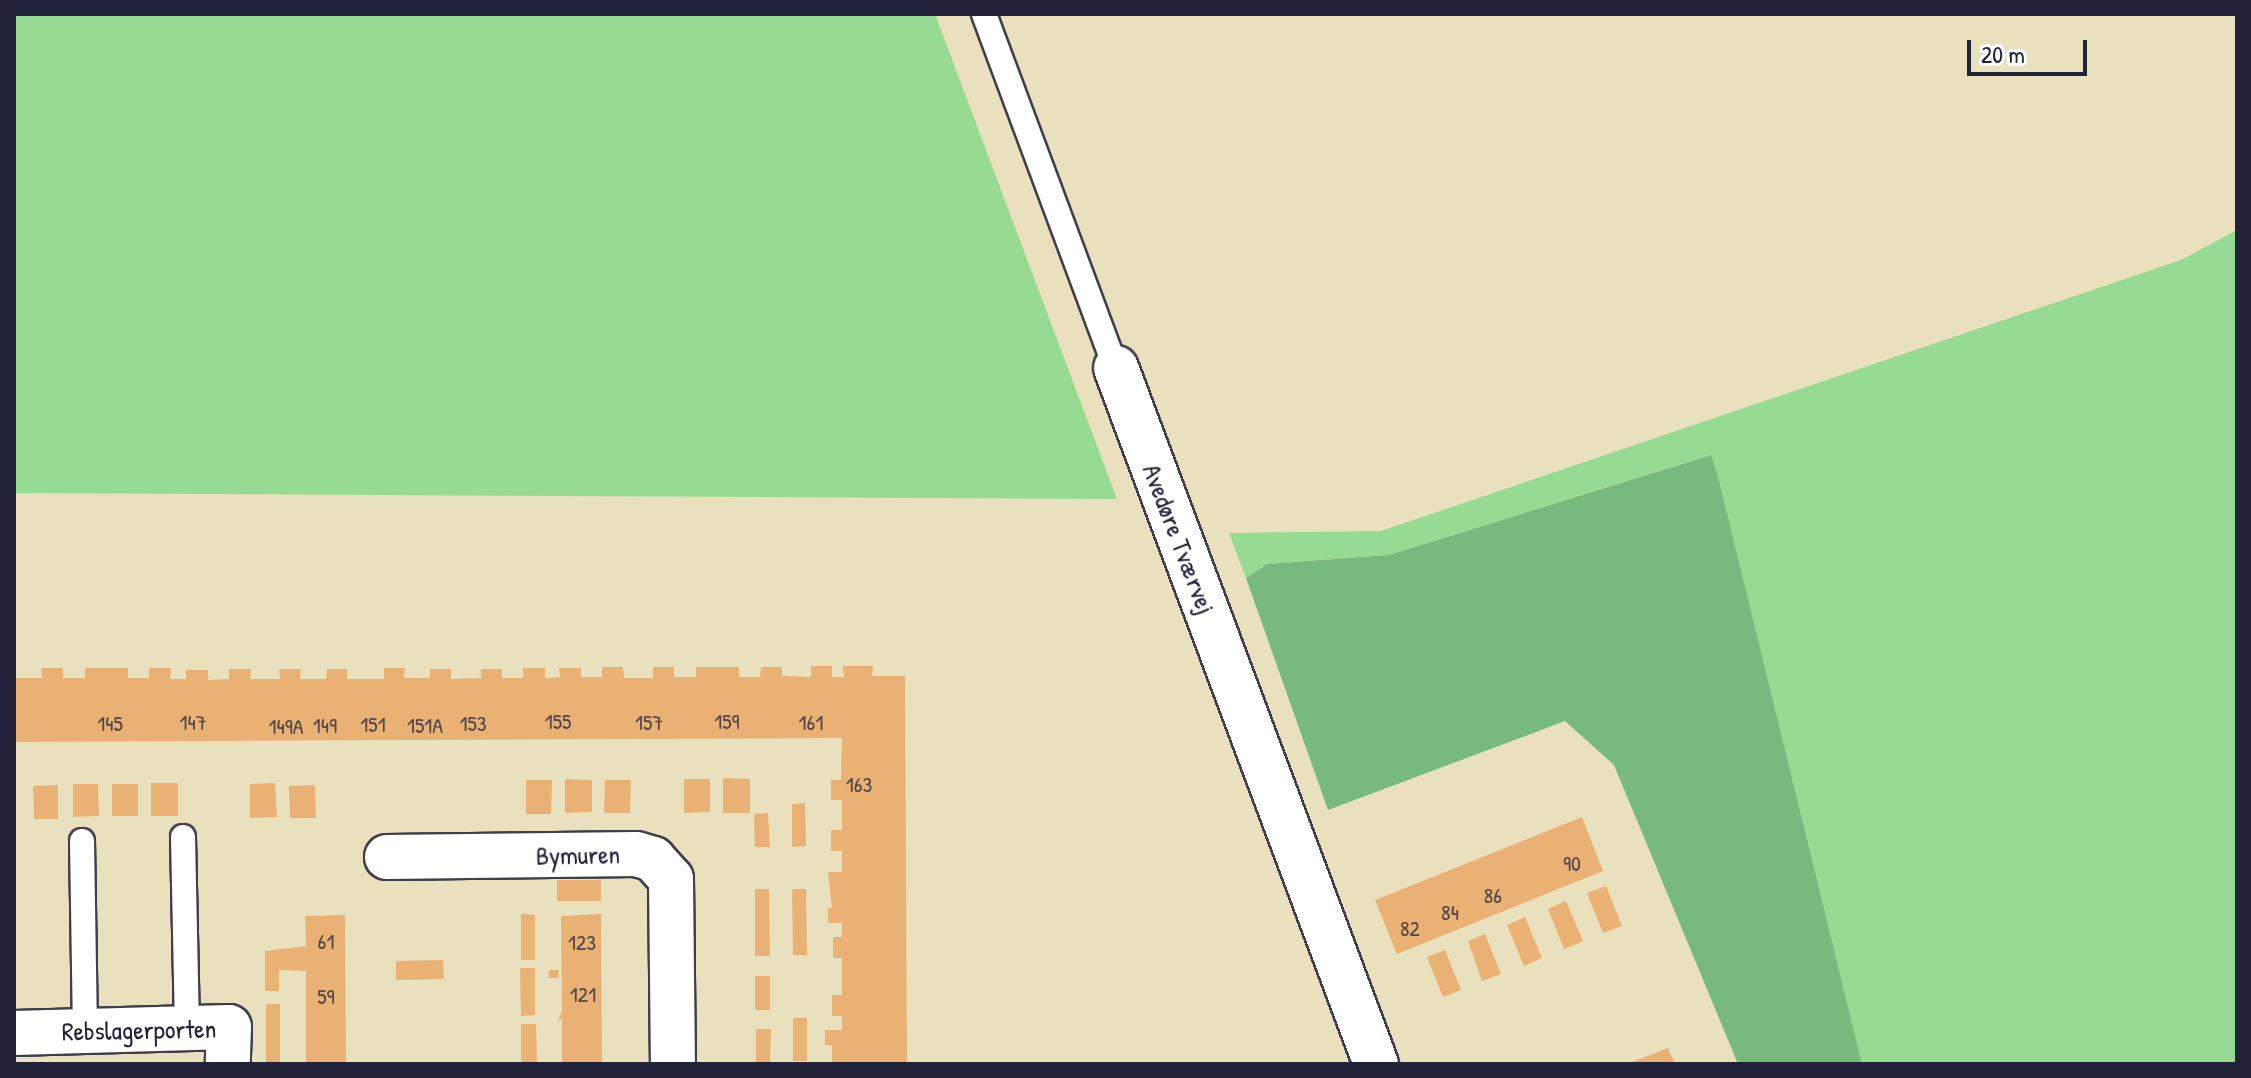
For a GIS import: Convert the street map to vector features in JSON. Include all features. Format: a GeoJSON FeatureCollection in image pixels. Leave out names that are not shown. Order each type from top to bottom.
{"type":"FeatureCollection","features":[{"type":"Feature","properties":{"kind":"street","name":"Avedøre Tværvej"},"geometry":{"type":"LineString","coordinates":[[1116,368],[1376,1064]]}},
{"type":"Feature","properties":{"kind":"street","name":"Bymuren"},"geometry":{"type":"LineString","coordinates":[[387,857],[636,854],[653,859],[671,879],[673,1064]]}},
{"type":"Feature","properties":{"kind":"street","name":"Rebslagerporten"},"geometry":{"type":"LineString","coordinates":[[14,1033],[229,1027],[228,1064]]}},
{"type":"Feature","properties":{"kind":"lane","name":"Avedøre Tværvej"},"geometry":{"type":"LineString","coordinates":[[984,14],[1116,368]]}},
{"type":"Feature","properties":{"kind":"lane"},"geometry":{"type":"LineString","coordinates":[[183,837],[187,1028]]}},
{"type":"Feature","properties":{"kind":"lane"},"geometry":{"type":"LineString","coordinates":[[82,841],[85,1031]]}},
{"type":"Feature","properties":{"kind":"green space"},"geometry":{"type":"Polygon","coordinates":[[[14,14],[935,14],[1117,499],[14,493],[14,14]]]}},
{"type":"Feature","properties":{"kind":"green space"},"geometry":{"type":"Polygon","coordinates":[[[2237,230],[2237,1064],[1862,1064],[1710,455],[1389,555],[1267,564],[1246,578],[1229,533],[1381,531],[2181,260],[2237,230]]]}},
{"type":"Feature","properties":{"kind":"green space"},"geometry":{"type":"Polygon","coordinates":[[[1711,455],[1862,1064],[1738,1064],[1614,765],[1565,721],[1328,810],[1246,578],[1267,564],[1389,555],[1711,455]]]}},
{"type":"Feature","properties":{"kind":"building"},"geometry":{"type":"Polygon","coordinates":[[[811,666],[832,666],[832,677],[844,677],[843,666],[873,666],[872,676],[905,676],[907,1064],[832,1064],[832,1045],[825,1045],[825,1030],[842,1030],[842,1016],[832,1016],[832,995],[842,995],[842,958],[833,958],[833,937],[842,937],[842,923],[828,923],[828,908],[832,908],[828,872],[842,872],[842,851],[831,851],[831,830],[842,830],[842,800],[831,800],[831,780],[841,780],[842,738],[14,742],[14,678],[42,678],[41,668],[63,668],[63,678],[85,678],[85,668],[128,668],[128,678],[149,678],[149,668],[171,668],[170,679],[186,679],[186,670],[208,670],[208,680],[229,679],[229,669],[251,669],[250,679],[280,679],[279,669],[301,669],[300,679],[326,679],[327,669],[347,669],[347,679],[384,679],[384,668],[405,668],[404,678],[430,678],[430,669],[451,669],[451,679],[481,678],[481,669],[502,669],[502,678],[523,678],[523,668],[545,668],[545,678],[560,677],[559,668],[581,668],[581,677],[602,677],[602,667],[623,667],[624,678],[653,678],[653,667],[674,667],[674,677],[696,677],[696,667],[739,667],[739,677],[760,677],[761,667],[782,667],[782,676],[811,677],[811,666]]]}},
{"type":"Feature","properties":{"kind":"building"},"geometry":{"type":"Polygon","coordinates":[[[723,778],[750,779],[750,813],[723,813],[723,778]]]}},
{"type":"Feature","properties":{"kind":"building"},"geometry":{"type":"Polygon","coordinates":[[[565,779],[592,780],[592,812],[565,813],[565,779]]]}},
{"type":"Feature","properties":{"kind":"building"},"geometry":{"type":"Polygon","coordinates":[[[684,779],[710,779],[710,812],[684,813],[684,779]]]}},
{"type":"Feature","properties":{"kind":"building"},"geometry":{"type":"Polygon","coordinates":[[[526,780],[552,780],[551,814],[526,814],[526,780]]]}},
{"type":"Feature","properties":{"kind":"building"},"geometry":{"type":"Polygon","coordinates":[[[605,780],[631,780],[630,813],[604,813],[605,780]]]}},
{"type":"Feature","properties":{"kind":"building"},"geometry":{"type":"Polygon","coordinates":[[[151,783],[178,783],[178,816],[151,816],[151,783]]]}},
{"type":"Feature","properties":{"kind":"building"},"geometry":{"type":"Polygon","coordinates":[[[275,783],[277,817],[250,818],[250,784],[275,783]]]}},
{"type":"Feature","properties":{"kind":"building"},"geometry":{"type":"Polygon","coordinates":[[[73,784],[98,784],[99,816],[73,817],[73,784]]]}},
{"type":"Feature","properties":{"kind":"building"},"geometry":{"type":"Polygon","coordinates":[[[112,784],[138,784],[138,816],[112,816],[112,784]]]}},
{"type":"Feature","properties":{"kind":"building"},"geometry":{"type":"Polygon","coordinates":[[[58,785],[58,819],[34,819],[33,786],[58,785]]]}},
{"type":"Feature","properties":{"kind":"building"},"geometry":{"type":"Polygon","coordinates":[[[315,785],[316,818],[290,818],[289,786],[315,785]]]}},
{"type":"Feature","properties":{"kind":"building"},"geometry":{"type":"Polygon","coordinates":[[[805,803],[806,846],[792,847],[792,804],[805,803]]]}},
{"type":"Feature","properties":{"kind":"building"},"geometry":{"type":"Polygon","coordinates":[[[768,813],[770,847],[755,847],[754,814],[768,813]]]}},
{"type":"Feature","properties":{"kind":"building"},"geometry":{"type":"Polygon","coordinates":[[[1582,817],[1603,871],[1397,954],[1375,900],[1582,817]]]}},
{"type":"Feature","properties":{"kind":"building"},"geometry":{"type":"Polygon","coordinates":[[[557,880],[601,880],[601,901],[557,901],[557,880]]]}},
{"type":"Feature","properties":{"kind":"building"},"geometry":{"type":"Polygon","coordinates":[[[1606,886],[1622,926],[1603,933],[1587,893],[1606,886]]]}},
{"type":"Feature","properties":{"kind":"building"},"geometry":{"type":"Polygon","coordinates":[[[755,889],[769,889],[770,956],[755,956],[755,889]]]}},
{"type":"Feature","properties":{"kind":"building"},"geometry":{"type":"Polygon","coordinates":[[[792,889],[806,889],[807,955],[793,955],[792,889]]]}},
{"type":"Feature","properties":{"kind":"building"},"geometry":{"type":"Polygon","coordinates":[[[1566,901],[1583,941],[1564,949],[1548,909],[1566,901]]]}},
{"type":"Feature","properties":{"kind":"building"},"geometry":{"type":"Polygon","coordinates":[[[521,914],[535,915],[535,960],[521,960],[521,914]]]}},
{"type":"Feature","properties":{"kind":"building"},"geometry":{"type":"Polygon","coordinates":[[[601,914],[602,1064],[562,1064],[562,1019],[558,1020],[562,1011],[561,916],[601,914]]]}},
{"type":"Feature","properties":{"kind":"building"},"geometry":{"type":"Polygon","coordinates":[[[345,915],[346,1064],[306,1064],[306,971],[279,970],[279,991],[265,991],[265,951],[306,946],[305,916],[345,915]]]}},
{"type":"Feature","properties":{"kind":"building"},"geometry":{"type":"Polygon","coordinates":[[[1525,917],[1542,958],[1524,966],[1507,925],[1525,917]]]}},
{"type":"Feature","properties":{"kind":"building"},"geometry":{"type":"Polygon","coordinates":[[[1485,934],[1501,974],[1482,981],[1468,941],[1485,934]]]}},
{"type":"Feature","properties":{"kind":"building"},"geometry":{"type":"Polygon","coordinates":[[[1445,950],[1461,990],[1443,997],[1427,957],[1445,950]]]}},
{"type":"Feature","properties":{"kind":"building"},"geometry":{"type":"Polygon","coordinates":[[[443,960],[444,979],[396,980],[396,961],[443,960]]]}},
{"type":"Feature","properties":{"kind":"building"},"geometry":{"type":"Polygon","coordinates":[[[520,968],[535,968],[535,1015],[521,1016],[520,968]]]}},
{"type":"Feature","properties":{"kind":"building"},"geometry":{"type":"Polygon","coordinates":[[[549,970],[559,970],[558,978],[549,978],[549,970]]]}},
{"type":"Feature","properties":{"kind":"building"},"geometry":{"type":"Polygon","coordinates":[[[755,976],[770,976],[770,1010],[755,1010],[755,976]]]}},
{"type":"Feature","properties":{"kind":"building"},"geometry":{"type":"Polygon","coordinates":[[[266,1004],[280,1004],[280,1064],[266,1064],[266,1004]]]}},
{"type":"Feature","properties":{"kind":"building"},"geometry":{"type":"Polygon","coordinates":[[[793,1018],[807,1018],[807,1061],[793,1061],[793,1018]]]}},
{"type":"Feature","properties":{"kind":"building"},"geometry":{"type":"Polygon","coordinates":[[[521,1024],[536,1024],[537,1064],[521,1064],[521,1024]]]}},
{"type":"Feature","properties":{"kind":"building"},"geometry":{"type":"Polygon","coordinates":[[[756,1029],[771,1029],[770,1062],[756,1062],[756,1029]]]}},
{"type":"Feature","properties":{"kind":"building"},"geometry":{"type":"Polygon","coordinates":[[[1668,1048],[1675,1064],[1627,1064],[1668,1048]]]}}]}
